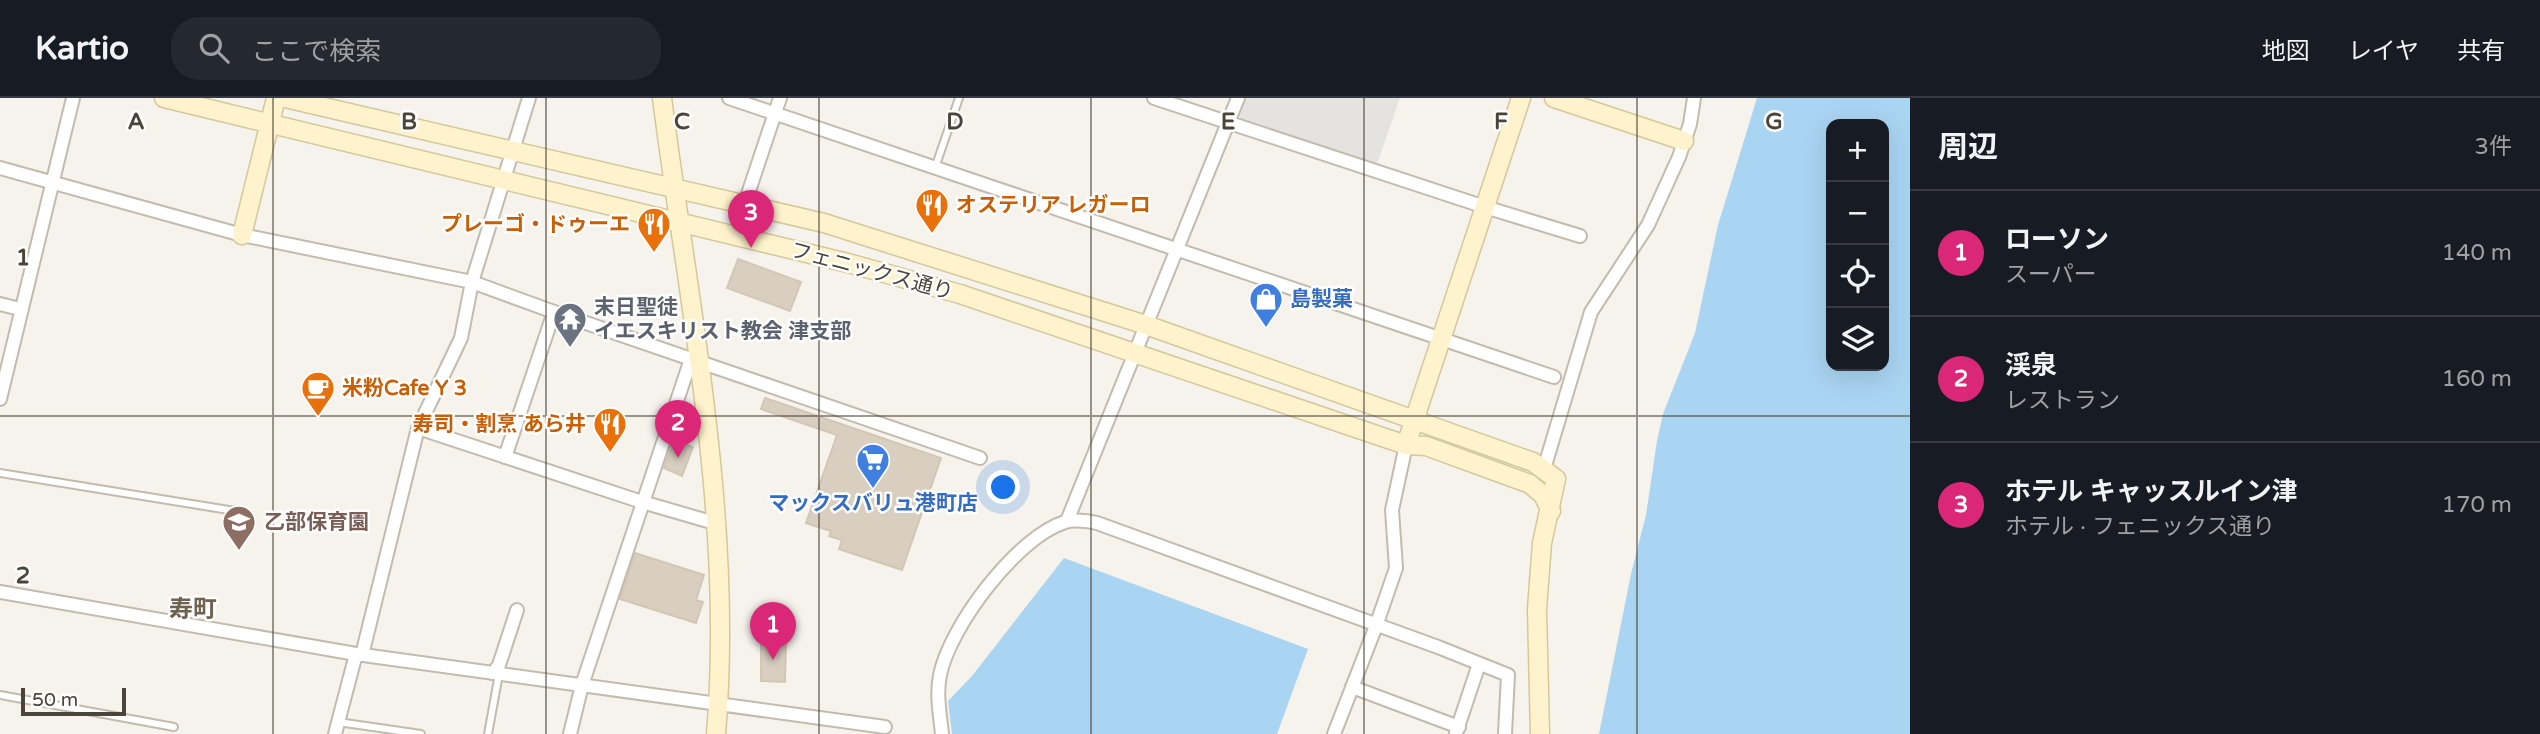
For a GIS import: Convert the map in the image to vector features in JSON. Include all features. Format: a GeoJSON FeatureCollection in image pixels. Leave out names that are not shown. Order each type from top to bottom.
{"type":"FeatureCollection","features":[{"type":"Feature","properties":{"kind":"street"},"geometry":{"type":"LineString","coordinates":[[0,399],[73,98]]}},
{"type":"Feature","properties":{"kind":"street","name":"フェニックス通り"},"geometry":{"type":"LineString","coordinates":[[164,98],[848,263],[960,294],[1406,445],[1426,446],[1530,484],[1544,495],[1550,511]]}},
{"type":"Feature","properties":{"kind":"street"},"geometry":{"type":"LineString","coordinates":[[242,235],[276,98]]}},
{"type":"Feature","properties":{"kind":"street","name":"フェニックス通り"},"geometry":{"type":"LineString","coordinates":[[285,98],[824,223],[1146,325],[1533,462],[1544,469]]}},
{"type":"Feature","properties":{"kind":"street"},"geometry":{"type":"LineString","coordinates":[[336,728],[359,654],[418,428],[457,348],[472,282],[529,98]]}},
{"type":"Feature","properties":{"kind":"street"},"geometry":{"type":"LineString","coordinates":[[662,98],[695,360],[711,452],[718,524],[720,615],[716,734]]}},
{"type":"Feature","properties":{"kind":"street"},"geometry":{"type":"LineString","coordinates":[[729,98],[1554,377]]}},
{"type":"Feature","properties":{"kind":"street"},"geometry":{"type":"LineString","coordinates":[[745,203],[780,98]]}},
{"type":"Feature","properties":{"kind":"street"},"geometry":{"type":"LineString","coordinates":[[1154,98],[1580,236]]}},
{"type":"Feature","properties":{"kind":"street"},"geometry":{"type":"LineString","coordinates":[[1067,521],[1238,98]]}},
{"type":"Feature","properties":{"kind":"street"},"geometry":{"type":"LineString","coordinates":[[1334,734],[1377,626],[1396,568],[1392,510],[1406,445],[1521,98]]}},
{"type":"Feature","properties":{"kind":"street"},"geometry":{"type":"LineString","coordinates":[[1554,98],[1684,141]]}},
{"type":"Feature","properties":{"kind":"street"},"geometry":{"type":"LineString","coordinates":[[1540,734],[1536,609],[1542,543],[1556,479],[1544,469],[1591,312],[1648,225],[1679,157],[1694,98]]}},
{"type":"Feature","properties":{"kind":"street"},"geometry":{"type":"LineString","coordinates":[[0,168],[242,235],[472,282],[980,458]]}},
{"type":"Feature","properties":{"kind":"street"},"geometry":{"type":"LineString","coordinates":[[0,304],[20,309]]}},
{"type":"Feature","properties":{"kind":"street"},"geometry":{"type":"LineString","coordinates":[[505,457],[554,312]]}},
{"type":"Feature","properties":{"kind":"street"},"geometry":{"type":"LineString","coordinates":[[570,734],[582,685],[642,501],[695,360]]}},
{"type":"Feature","properties":{"kind":"street"},"geometry":{"type":"LineString","coordinates":[[418,428],[718,524]]}},
{"type":"Feature","properties":{"kind":"street"},"geometry":{"type":"LineString","coordinates":[[942,734],[938,696],[940,674],[961,624],[1020,549],[1067,521],[1097,523],[1508,676],[1506,734]]}},
{"type":"Feature","properties":{"kind":"street"},"geometry":{"type":"LineString","coordinates":[[0,592],[359,654],[885,727]]}},
{"type":"Feature","properties":{"kind":"street"},"geometry":{"type":"LineString","coordinates":[[496,673],[517,610]]}},
{"type":"Feature","properties":{"kind":"street"},"geometry":{"type":"LineString","coordinates":[[1352,687],[1457,730],[1479,664]]}},
{"type":"Feature","properties":{"kind":"lane"},"geometry":{"type":"LineString","coordinates":[[935,168],[959,98]]}},
{"type":"Feature","properties":{"kind":"lane"},"geometry":{"type":"LineString","coordinates":[[0,472],[235,511]]}},
{"type":"Feature","properties":{"kind":"lane"},"geometry":{"type":"LineString","coordinates":[[488,734],[496,673]]}},
{"type":"Feature","properties":{"kind":"lane"},"geometry":{"type":"LineString","coordinates":[[0,695],[174,727]]}},
{"type":"Feature","properties":{"kind":"lane"},"geometry":{"type":"LineString","coordinates":[[336,728],[421,734]]}},
{"type":"Feature","properties":{"kind":"shaded area"},"geometry":{"type":"Polygon","coordinates":[[[1246,98],[1400,98],[1376,167],[1242,122],[1239,115],[1246,98]]]}},
{"type":"Feature","properties":{"kind":"water"},"geometry":{"type":"Polygon","coordinates":[[[1757,98],[1910,98],[1910,734],[1599,734],[1631,574],[1646,515],[1663,414],[1695,333],[1718,225],[1757,98]]]}},
{"type":"Feature","properties":{"kind":"water"},"geometry":{"type":"Polygon","coordinates":[[[1064,558],[1308,649],[1277,734],[952,734],[948,701],[972,676],[1064,558]]]}},
{"type":"Feature","properties":{"kind":"building"},"geometry":{"type":"Polygon","coordinates":[[[738,259],[801,282],[790,311],[727,288],[738,259]]]}},
{"type":"Feature","properties":{"kind":"building","name":"マックスバリュ港町店"},"geometry":{"type":"Polygon","coordinates":[[[765,398],[941,458],[902,570],[839,549],[842,540],[829,536],[831,531],[806,523],[837,435],[761,409],[765,398]]]}},
{"type":"Feature","properties":{"kind":"building"},"geometry":{"type":"Polygon","coordinates":[[[674,440],[693,447],[682,476],[664,468],[674,440]]]}},
{"type":"Feature","properties":{"kind":"building"},"geometry":{"type":"Polygon","coordinates":[[[635,553],[704,575],[696,600],[703,602],[696,623],[620,599],[635,553]]]}},
{"type":"Feature","properties":{"kind":"building"},"geometry":{"type":"Polygon","coordinates":[[[761,638],[786,639],[785,682],[761,681],[761,638]]]}},
{"type":"Feature","properties":{"kind":"place","name":"オステリア レガーロ"},"geometry":{"type":"Point","coordinates":[932,235]}},
{"type":"Feature","properties":{"kind":"place","name":"ホテル キャッスルイン津"},"geometry":{"type":"Point","coordinates":[751,248]}},
{"type":"Feature","properties":{"kind":"place","name":"プレーゴ・ドゥーエ"},"geometry":{"type":"Point","coordinates":[654,254]}},
{"type":"Feature","properties":{"kind":"place","name":"島製菓"},"geometry":{"type":"Point","coordinates":[1266,329]}},
{"type":"Feature","properties":{"kind":"place","name":"末日聖徒 イエスキリスト教会 津支部"},"geometry":{"type":"Point","coordinates":[570,349]}},
{"type":"Feature","properties":{"kind":"place","name":"米粉Cafe Y 3"},"geometry":{"type":"Point","coordinates":[318,418]}},
{"type":"Feature","properties":{"kind":"place","name":"寿司・割烹 あら井"},"geometry":{"type":"Point","coordinates":[610,454]}},
{"type":"Feature","properties":{"kind":"place","name":"渓泉"},"geometry":{"type":"Point","coordinates":[678,458]}},
{"type":"Feature","properties":{"kind":"place","name":"マックスバリュ港町店"},"geometry":{"type":"Point","coordinates":[873,490]}},
{"type":"Feature","properties":{"kind":"place","name":"乙部保育園"},"geometry":{"type":"Point","coordinates":[239,552]}},
{"type":"Feature","properties":{"kind":"place","name":"ローソン"},"geometry":{"type":"Point","coordinates":[773,660]}},
{"type":"Feature","properties":{"kind":"district","name":"寿町"},"geometry":{"type":"Point","coordinates":[193,609]}}]}
